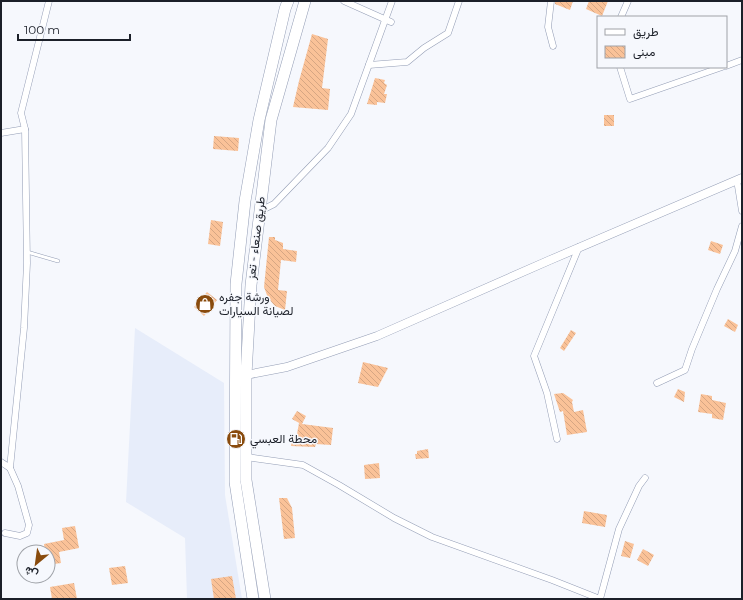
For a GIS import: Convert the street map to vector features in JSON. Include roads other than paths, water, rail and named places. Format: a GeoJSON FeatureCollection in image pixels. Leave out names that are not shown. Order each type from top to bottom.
{"type":"FeatureCollection","features":[{"type":"Feature","properties":{"kind":"highway","name":"طريق صنعاء - تعز"},"geometry":{"type":"LineString","coordinates":[[253,599],[234,482],[236,284],[245,201],[259,120],[288,1]]}},
{"type":"Feature","properties":{"kind":"highway","name":"طريق صنعاء - تعز"},"geometry":{"type":"LineString","coordinates":[[265,599],[246,480],[246,375],[251,285],[271,120],[305,1]]}},
{"type":"Feature","properties":{"kind":"street"},"geometry":{"type":"LineString","coordinates":[[2,533],[20,536],[27,533],[29,525],[18,486],[10,468],[24,328],[27,252],[25,129],[21,113],[49,1]]}},
{"type":"Feature","properties":{"kind":"street"},"geometry":{"type":"LineString","coordinates":[[344,1],[388,21]]}},
{"type":"Feature","properties":{"kind":"street"},"geometry":{"type":"LineString","coordinates":[[260,211],[274,204],[328,148],[351,114],[369,65],[388,21],[392,1]]}},
{"type":"Feature","properties":{"kind":"street"},"geometry":{"type":"LineString","coordinates":[[369,65],[407,62],[424,48],[448,32],[459,1]]}},
{"type":"Feature","properties":{"kind":"street"},"geometry":{"type":"LineString","coordinates":[[551,1],[548,27],[553,46]]}},
{"type":"Feature","properties":{"kind":"street"},"geometry":{"type":"LineString","coordinates":[[621,16],[628,1]]}},
{"type":"Feature","properties":{"kind":"street"},"geometry":{"type":"LineString","coordinates":[[727,66],[742,60]]}},
{"type":"Feature","properties":{"kind":"street"},"geometry":{"type":"LineString","coordinates":[[620,68],[630,99],[719,68]]}},
{"type":"Feature","properties":{"kind":"street"},"geometry":{"type":"LineString","coordinates":[[1,133],[25,129]]}},
{"type":"Feature","properties":{"kind":"street"},"geometry":{"type":"LineString","coordinates":[[246,375],[287,367],[377,336],[579,247],[740,179],[742,211]]}},
{"type":"Feature","properties":{"kind":"street"},"geometry":{"type":"LineString","coordinates":[[657,383],[685,370],[735,251],[742,226]]}},
{"type":"Feature","properties":{"kind":"street"},"geometry":{"type":"LineString","coordinates":[[557,439],[547,392],[534,356],[579,247]]}},
{"type":"Feature","properties":{"kind":"street"},"geometry":{"type":"LineString","coordinates":[[246,456],[303,465],[394,518],[432,537],[552,580],[600,599],[618,529],[644,478]]}},
{"type":"Feature","properties":{"kind":"street"},"geometry":{"type":"LineString","coordinates":[[1,462],[10,468]]}},
{"type":"Feature","properties":{"kind":"lane"},"geometry":{"type":"LineString","coordinates":[[27,252],[58,261]]}},
{"type":"Feature","properties":{"kind":"place","name":"ورشة جفره لصيانة السيارات"},"geometry":{"type":"Point","coordinates":[205,304]}},
{"type":"Feature","properties":{"kind":"place","name":"محطة العبسي"},"geometry":{"type":"Point","coordinates":[236,439]}}]}
